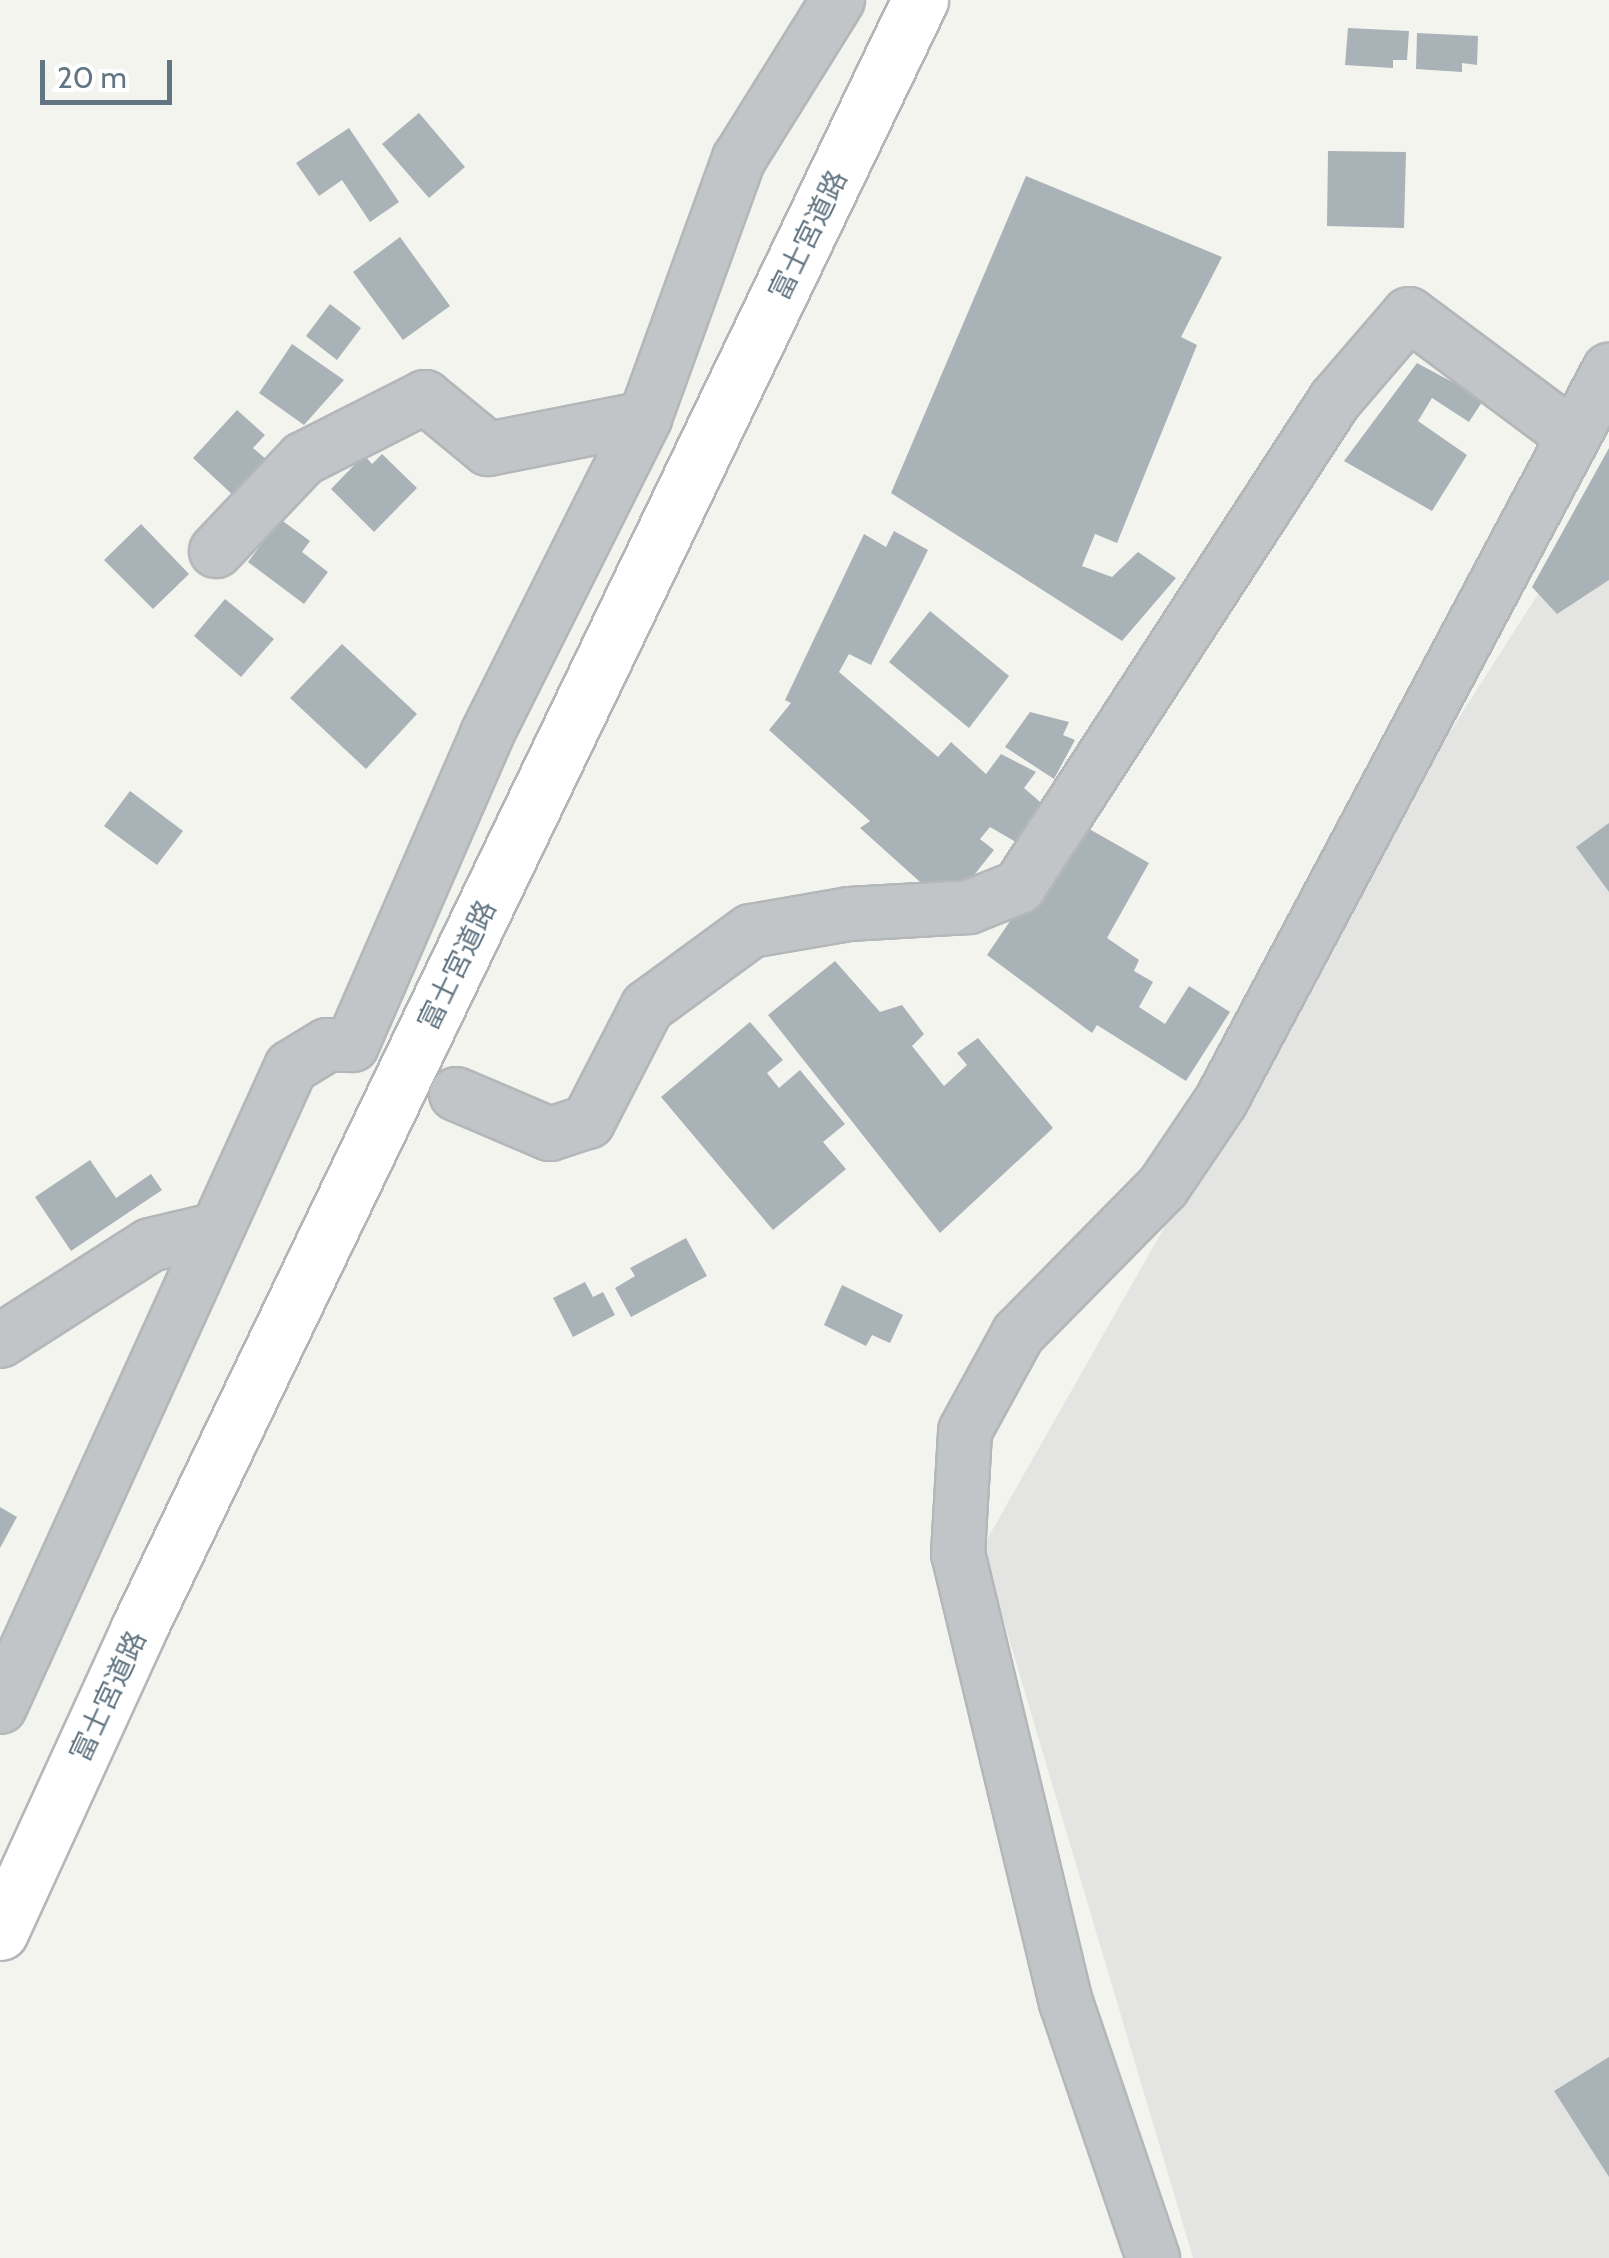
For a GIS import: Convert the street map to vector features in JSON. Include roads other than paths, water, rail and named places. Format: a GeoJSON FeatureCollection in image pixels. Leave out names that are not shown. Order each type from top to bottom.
{"type":"FeatureCollection","features":[{"type":"Feature","properties":{"kind":"highway","name":"富士宮道路"},"geometry":{"type":"LineString","coordinates":[[0,1932],[138,1630],[920,0]]}},
{"type":"Feature","properties":{"kind":"street"},"geometry":{"type":"LineString","coordinates":[[0,1708],[291,1067],[327,1045],[352,1044],[486,734],[644,418],[739,159],[838,0]]}},
{"type":"Feature","properties":{"kind":"street"},"geometry":{"type":"LineString","coordinates":[[456,1094],[550,1134],[588,1122],[647,1008],[751,931],[849,914],[969,907],[1019,887],[1335,400],[1409,314],[1570,434]]}},
{"type":"Feature","properties":{"kind":"street"},"geometry":{"type":"LineString","coordinates":[[1153,2258],[1066,2003],[958,1554],[965,1432],[1018,1334],[1163,1187],[1221,1102],[1570,434],[1609,370]]}},
{"type":"Feature","properties":{"kind":"street"},"geometry":{"type":"LineString","coordinates":[[216,551],[304,459],[425,397],[488,449],[644,418]]}},
{"type":"Feature","properties":{"kind":"street"},"geometry":{"type":"LineString","coordinates":[[0,1341],[150,1245],[214,1230]]}}]}
